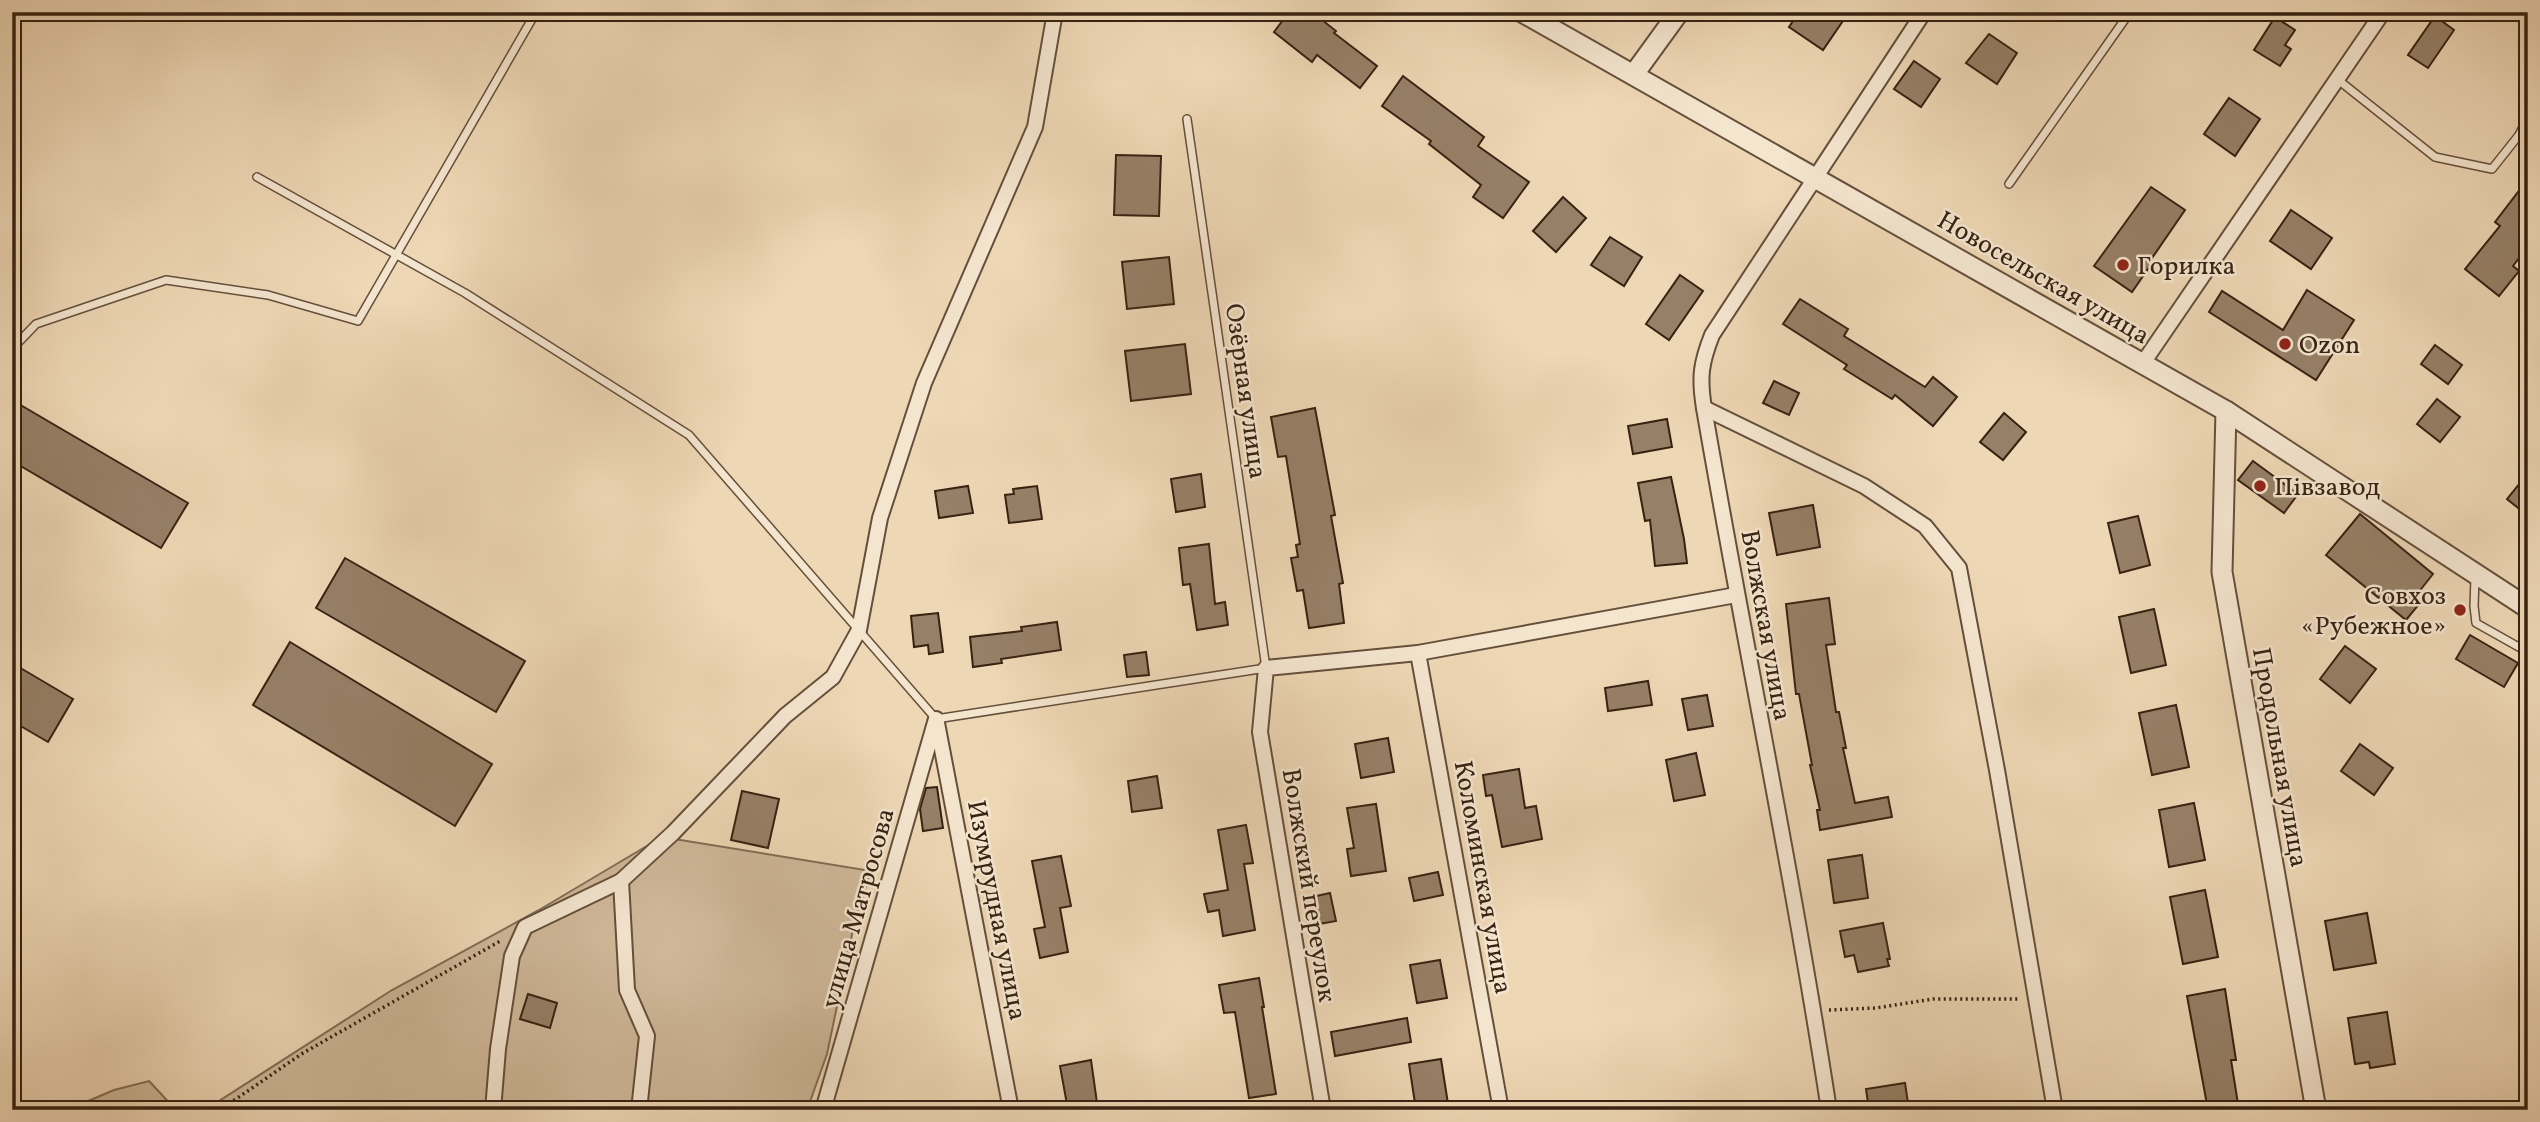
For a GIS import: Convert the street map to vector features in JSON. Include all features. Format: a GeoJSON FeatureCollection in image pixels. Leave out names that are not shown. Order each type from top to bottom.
{"type":"FeatureCollection","features":[{"type":"Feature","properties":{"kind":"street"},"geometry":{"type":"LineString","coordinates":[[493,1110],[498,1048],[512,956],[526,927],[621,881],[673,833],[785,716],[833,677],[859,630],[880,518],[924,383],[1035,127],[1055,12]]}},
{"type":"Feature","properties":{"kind":"street","name":"Новосельская улица"},"geometry":{"type":"LineString","coordinates":[[1522,12],[2225,411],[2527,607]]}},
{"type":"Feature","properties":{"kind":"street"},"geometry":{"type":"LineString","coordinates":[[1634,74],[1679,12]]}},
{"type":"Feature","properties":{"kind":"street","name":"Волжская улица"},"geometry":{"type":"LineString","coordinates":[[1829,1110],[1814,1007],[1736,595],[1704,408],[1701,387],[1702,360],[1712,335],[1924,12]]}},
{"type":"Feature","properties":{"kind":"street"},"geometry":{"type":"LineString","coordinates":[[2143,363],[2383,12]]}},
{"type":"Feature","properties":{"kind":"street"},"geometry":{"type":"LineString","coordinates":[[1704,408],[1864,486],[1925,526],[1959,568],[1997,770],[2055,1110]]}},
{"type":"Feature","properties":{"kind":"street","name":"Продольная улица"},"geometry":{"type":"LineString","coordinates":[[2225,411],[2222,572],[2316,1110]]}},
{"type":"Feature","properties":{"kind":"street"},"geometry":{"type":"LineString","coordinates":[[1266,668],[1418,653],[1736,595]]}},
{"type":"Feature","properties":{"kind":"street","name":"Коломинская улица"},"geometry":{"type":"LineString","coordinates":[[1418,653],[1501,1110]]}},
{"type":"Feature","properties":{"kind":"street","name":"Волжский переулок"},"geometry":{"type":"LineString","coordinates":[[1266,668],[1260,732],[1323,1110]]}},
{"type":"Feature","properties":{"kind":"street","name":"улица Матросова"},"geometry":{"type":"LineString","coordinates":[[823,1110],[936,719]]}},
{"type":"Feature","properties":{"kind":"street","name":"Изумрудная улица"},"geometry":{"type":"LineString","coordinates":[[936,719],[1012,1110]]}},
{"type":"Feature","properties":{"kind":"street"},"geometry":{"type":"LineString","coordinates":[[621,881],[627,990],[647,1036],[639,1110]]}},
{"type":"Feature","properties":{"kind":"lane"},"geometry":{"type":"LineString","coordinates":[[12,349],[36,324],[166,280],[268,295],[358,321],[536,12]]}},
{"type":"Feature","properties":{"kind":"lane"},"geometry":{"type":"LineString","coordinates":[[2009,184],[2130,12]]}},
{"type":"Feature","properties":{"kind":"lane"},"geometry":{"type":"LineString","coordinates":[[2337,79],[2435,157],[2481,167],[2493,169],[2519,135],[2528,117]]}},
{"type":"Feature","properties":{"kind":"lane","name":"Озёрная улица"},"geometry":{"type":"LineString","coordinates":[[1187,119],[1266,668]]}},
{"type":"Feature","properties":{"kind":"lane"},"geometry":{"type":"LineString","coordinates":[[257,177],[465,293],[690,435],[936,719],[1266,668]]}},
{"type":"Feature","properties":{"kind":"lane"},"geometry":{"type":"LineString","coordinates":[[2475,574],[2473,606],[2476,623],[2524,650]]}},
{"type":"Feature","properties":{"kind":"lane"},"geometry":{"type":"LineString","coordinates":[[2527,607],[2524,650],[2528,674]]}},
{"type":"Feature","properties":{"kind":"path"},"geometry":{"type":"LineString","coordinates":[[220,1110],[303,1053],[526,927]]}},
{"type":"Feature","properties":{"kind":"path"},"geometry":{"type":"LineString","coordinates":[[1814,1007],[1826,1010],[1876,1008],[1933,999],[2036,997]]}},
{"type":"Feature","properties":{"kind":"shaded area"},"geometry":{"type":"Polygon","coordinates":[[[662,837],[871,871],[855,920],[827,1054],[807,1110],[205,1110],[392,990],[539,910],[662,837]]]}},
{"type":"Feature","properties":{"kind":"shaded area"},"geometry":{"type":"Polygon","coordinates":[[[149,1081],[176,1110],[67,1110],[114,1090],[149,1081]]]}},
{"type":"Feature","properties":{"kind":"building"},"geometry":{"type":"Polygon","coordinates":[[[1289,12],[1312,12],[1377,66],[1360,88],[1317,55],[1312,62],[1274,32],[1289,12]]]}},
{"type":"Feature","properties":{"kind":"building"},"geometry":{"type":"Polygon","coordinates":[[[1799,12],[1849,12],[1823,50],[1789,27],[1799,12]]]}},
{"type":"Feature","properties":{"kind":"building"},"geometry":{"type":"Polygon","coordinates":[[[2435,16],[2454,30],[2428,68],[2408,55],[2435,16]]]}},
{"type":"Feature","properties":{"kind":"building"},"geometry":{"type":"Polygon","coordinates":[[[2275,17],[2295,30],[2285,45],[2291,49],[2280,66],[2254,50],[2275,17]]]}},
{"type":"Feature","properties":{"kind":"building"},"geometry":{"type":"Polygon","coordinates":[[[1989,34],[2017,53],[1997,84],[1966,63],[1989,34]]]}},
{"type":"Feature","properties":{"kind":"building"},"geometry":{"type":"Polygon","coordinates":[[[1914,61],[1940,79],[1921,107],[1894,89],[1914,61]]]}},
{"type":"Feature","properties":{"kind":"building"},"geometry":{"type":"Polygon","coordinates":[[[1403,76],[1484,137],[1478,146],[1529,182],[1503,218],[1473,197],[1481,185],[1429,144],[1431,141],[1382,106],[1403,76]]]}},
{"type":"Feature","properties":{"kind":"building"},"geometry":{"type":"Polygon","coordinates":[[[2229,98],[2260,119],[2235,156],[2204,134],[2229,98]]]}},
{"type":"Feature","properties":{"kind":"building"},"geometry":{"type":"Polygon","coordinates":[[[1116,155],[1161,156],[1159,216],[1114,215],[1116,155]]]}},
{"type":"Feature","properties":{"kind":"building"},"geometry":{"type":"Polygon","coordinates":[[[2528,179],[2528,246],[2513,266],[2519,271],[2499,296],[2465,269],[2500,226],[2495,222],[2528,179]]]}},
{"type":"Feature","properties":{"kind":"building"},"geometry":{"type":"Polygon","coordinates":[[[2151,187],[2185,210],[2132,292],[2094,266],[2151,187]]]}},
{"type":"Feature","properties":{"kind":"building"},"geometry":{"type":"Polygon","coordinates":[[[1563,197],[1586,218],[1556,252],[1533,231],[1563,197]]]}},
{"type":"Feature","properties":{"kind":"building"},"geometry":{"type":"Polygon","coordinates":[[[2291,210],[2332,238],[2311,269],[2270,241],[2291,210]]]}},
{"type":"Feature","properties":{"kind":"building"},"geometry":{"type":"Polygon","coordinates":[[[1610,237],[1642,257],[1624,286],[1591,265],[1610,237]]]}},
{"type":"Feature","properties":{"kind":"building"},"geometry":{"type":"Polygon","coordinates":[[[1169,257],[1174,304],[1127,309],[1122,262],[1169,257]]]}},
{"type":"Feature","properties":{"kind":"building"},"geometry":{"type":"Polygon","coordinates":[[[1680,275],[1703,291],[1669,340],[1646,324],[1680,275]]]}},
{"type":"Feature","properties":{"kind":"building"},"geometry":{"type":"Polygon","coordinates":[[[2307,290],[2354,320],[2316,380],[2209,312],[2222,291],[2283,330],[2307,290]]]}},
{"type":"Feature","properties":{"kind":"building"},"geometry":{"type":"Polygon","coordinates":[[[1800,299],[1848,329],[1844,336],[1925,387],[1933,377],[1957,397],[1933,426],[1895,395],[1892,399],[1844,369],[1847,365],[1783,324],[1800,299]]]}},
{"type":"Feature","properties":{"kind":"building"},"geometry":{"type":"Polygon","coordinates":[[[1185,344],[1191,394],[1131,401],[1125,351],[1185,344]]]}},
{"type":"Feature","properties":{"kind":"building"},"geometry":{"type":"Polygon","coordinates":[[[2435,345],[2462,365],[2448,384],[2421,364],[2435,345]]]}},
{"type":"Feature","properties":{"kind":"building"},"geometry":{"type":"Polygon","coordinates":[[[1774,381],[1799,393],[1789,415],[1763,403],[1774,381]]]}},
{"type":"Feature","properties":{"kind":"building"},"geometry":{"type":"Polygon","coordinates":[[[2437,399],[2460,417],[2440,442],[2417,424],[2437,399]]]}},
{"type":"Feature","properties":{"kind":"building"},"geometry":{"type":"Polygon","coordinates":[[[12,400],[188,503],[161,548],[12,461],[12,400]]]}},
{"type":"Feature","properties":{"kind":"building"},"geometry":{"type":"Polygon","coordinates":[[[1315,408],[1335,515],[1331,516],[1343,583],[1339,584],[1344,623],[1309,628],[1303,590],[1297,591],[1291,558],[1298,557],[1296,545],[1300,544],[1286,456],[1278,457],[1271,417],[1315,408]]]}},
{"type":"Feature","properties":{"kind":"building"},"geometry":{"type":"Polygon","coordinates":[[[2004,413],[2026,432],[2003,460],[1980,442],[2004,413]]]}},
{"type":"Feature","properties":{"kind":"building"},"geometry":{"type":"Polygon","coordinates":[[[1667,419],[1672,447],[1633,454],[1628,426],[1667,419]]]}},
{"type":"Feature","properties":{"kind":"building"},"geometry":{"type":"Polygon","coordinates":[[[2253,461],[2298,494],[2284,513],[2238,480],[2253,461]]]}},
{"type":"Feature","properties":{"kind":"building"},"geometry":{"type":"Polygon","coordinates":[[[2528,473],[2528,516],[2507,499],[2528,473]]]}},
{"type":"Feature","properties":{"kind":"building"},"geometry":{"type":"Polygon","coordinates":[[[1201,474],[1205,507],[1176,512],[1171,479],[1201,474]]]}},
{"type":"Feature","properties":{"kind":"building"},"geometry":{"type":"Polygon","coordinates":[[[1671,477],[1687,563],[1655,566],[1650,520],[1645,521],[1638,483],[1671,477]]]}},
{"type":"Feature","properties":{"kind":"building"},"geometry":{"type":"Polygon","coordinates":[[[968,486],[973,513],[939,518],[935,491],[968,486]]]}},
{"type":"Feature","properties":{"kind":"building"},"geometry":{"type":"Polygon","coordinates":[[[1037,486],[1042,519],[1009,523],[1005,495],[1014,494],[1013,489],[1037,486]]]}},
{"type":"Feature","properties":{"kind":"building"},"geometry":{"type":"Polygon","coordinates":[[[1813,505],[1820,547],[1777,555],[1769,513],[1813,505]]]}},
{"type":"Feature","properties":{"kind":"building"},"geometry":{"type":"Polygon","coordinates":[[[2360,514],[2433,574],[2414,598],[2420,603],[2406,620],[2326,555],[2360,514]]]}},
{"type":"Feature","properties":{"kind":"building"},"geometry":{"type":"Polygon","coordinates":[[[2138,516],[2150,565],[2120,573],[2108,523],[2138,516]]]}},
{"type":"Feature","properties":{"kind":"building"},"geometry":{"type":"Polygon","coordinates":[[[1209,544],[1215,604],[1225,602],[1228,625],[1197,630],[1190,584],[1183,585],[1179,548],[1209,544]]]}},
{"type":"Feature","properties":{"kind":"building"},"geometry":{"type":"Polygon","coordinates":[[[345,558],[525,661],[496,712],[316,608],[345,558]]]}},
{"type":"Feature","properties":{"kind":"building"},"geometry":{"type":"Polygon","coordinates":[[[1829,598],[1835,644],[1826,645],[1836,712],[1839,712],[1846,748],[1843,748],[1855,803],[1888,797],[1892,817],[1820,830],[1817,810],[1820,810],[1799,694],[1796,694],[1786,604],[1829,598]]]}},
{"type":"Feature","properties":{"kind":"building"},"geometry":{"type":"Polygon","coordinates":[[[2154,609],[2166,665],[2131,673],[2119,617],[2154,609]]]}},
{"type":"Feature","properties":{"kind":"building"},"geometry":{"type":"Polygon","coordinates":[[[938,613],[943,652],[929,654],[928,645],[914,647],[911,616],[938,613]]]}},
{"type":"Feature","properties":{"kind":"building"},"geometry":{"type":"Polygon","coordinates":[[[1057,622],[1061,650],[1001,659],[1002,663],[973,667],[970,637],[1022,631],[1021,627],[1057,622]]]}},
{"type":"Feature","properties":{"kind":"building"},"geometry":{"type":"Polygon","coordinates":[[[2470,635],[2518,663],[2504,687],[2456,659],[2470,635]]]}},
{"type":"Feature","properties":{"kind":"building"},"geometry":{"type":"Polygon","coordinates":[[[290,642],[492,764],[455,826],[253,705],[290,642]]]}},
{"type":"Feature","properties":{"kind":"building"},"geometry":{"type":"Polygon","coordinates":[[[2345,646],[2376,669],[2350,703],[2320,679],[2345,646]]]}},
{"type":"Feature","properties":{"kind":"building"},"geometry":{"type":"Polygon","coordinates":[[[1146,652],[1149,675],[1127,677],[1124,655],[1146,652]]]}},
{"type":"Feature","properties":{"kind":"building"},"geometry":{"type":"Polygon","coordinates":[[[12,663],[73,699],[48,742],[12,721],[12,663]]]}},
{"type":"Feature","properties":{"kind":"building"},"geometry":{"type":"Polygon","coordinates":[[[1648,681],[1652,705],[1608,711],[1605,688],[1648,681]]]}},
{"type":"Feature","properties":{"kind":"building"},"geometry":{"type":"Polygon","coordinates":[[[1707,695],[1713,726],[1688,730],[1682,699],[1707,695]]]}},
{"type":"Feature","properties":{"kind":"building"},"geometry":{"type":"Polygon","coordinates":[[[2176,705],[2189,767],[2152,775],[2139,713],[2176,705]]]}},
{"type":"Feature","properties":{"kind":"building"},"geometry":{"type":"Polygon","coordinates":[[[1388,738],[1394,772],[1361,778],[1355,744],[1388,738]]]}},
{"type":"Feature","properties":{"kind":"building"},"geometry":{"type":"Polygon","coordinates":[[[2360,744],[2393,768],[2374,795],[2341,771],[2360,744]]]}},
{"type":"Feature","properties":{"kind":"building"},"geometry":{"type":"Polygon","coordinates":[[[1696,753],[1705,795],[1674,801],[1666,760],[1696,753]]]}},
{"type":"Feature","properties":{"kind":"building"},"geometry":{"type":"Polygon","coordinates":[[[1519,769],[1525,808],[1536,806],[1542,839],[1502,847],[1492,795],[1486,796],[1483,775],[1519,769]]]}},
{"type":"Feature","properties":{"kind":"building"},"geometry":{"type":"Polygon","coordinates":[[[1157,776],[1162,808],[1132,812],[1128,781],[1157,776]]]}},
{"type":"Feature","properties":{"kind":"building"},"geometry":{"type":"Polygon","coordinates":[[[937,787],[943,828],[923,831],[920,809],[926,788],[937,787]]]}},
{"type":"Feature","properties":{"kind":"building"},"geometry":{"type":"Polygon","coordinates":[[[742,791],[779,799],[768,848],[731,840],[742,791]]]}},
{"type":"Feature","properties":{"kind":"building"},"geometry":{"type":"Polygon","coordinates":[[[2194,803],[2205,860],[2169,867],[2159,810],[2194,803]]]}},
{"type":"Feature","properties":{"kind":"building"},"geometry":{"type":"Polygon","coordinates":[[[1376,804],[1386,871],[1351,876],[1347,849],[1354,848],[1347,808],[1376,804]]]}},
{"type":"Feature","properties":{"kind":"building"},"geometry":{"type":"Polygon","coordinates":[[[1246,825],[1253,863],[1244,864],[1255,930],[1223,936],[1219,910],[1208,912],[1204,894],[1228,890],[1218,830],[1246,825]]]}},
{"type":"Feature","properties":{"kind":"building"},"geometry":{"type":"Polygon","coordinates":[[[1862,855],[1868,898],[1834,903],[1828,860],[1862,855]]]}},
{"type":"Feature","properties":{"kind":"building"},"geometry":{"type":"Polygon","coordinates":[[[1061,856],[1071,906],[1060,908],[1068,952],[1040,958],[1034,929],[1045,927],[1032,861],[1061,856]]]}},
{"type":"Feature","properties":{"kind":"building"},"geometry":{"type":"Polygon","coordinates":[[[1438,872],[1443,895],[1414,901],[1409,878],[1438,872]]]}},
{"type":"Feature","properties":{"kind":"building"},"geometry":{"type":"Polygon","coordinates":[[[2205,890],[2218,957],[2183,964],[2170,897],[2205,890]]]}},
{"type":"Feature","properties":{"kind":"building"},"geometry":{"type":"Polygon","coordinates":[[[1330,893],[1336,921],[1308,926],[1303,899],[1330,893]]]}},
{"type":"Feature","properties":{"kind":"building"},"geometry":{"type":"Polygon","coordinates":[[[2367,913],[2376,963],[2334,970],[2325,921],[2367,913]]]}},
{"type":"Feature","properties":{"kind":"building"},"geometry":{"type":"Polygon","coordinates":[[[1883,923],[1889,966],[1858,972],[1854,955],[1845,957],[1840,931],[1883,923]]]}},
{"type":"Feature","properties":{"kind":"building"},"geometry":{"type":"Polygon","coordinates":[[[1440,960],[1447,998],[1417,1003],[1410,965],[1440,960]]]}},
{"type":"Feature","properties":{"kind":"building"},"geometry":{"type":"Polygon","coordinates":[[[1259,978],[1276,1094],[1249,1098],[1235,1012],[1224,1013],[1219,985],[1259,978]]]}},
{"type":"Feature","properties":{"kind":"building"},"geometry":{"type":"Polygon","coordinates":[[[2225,989],[2236,1060],[2231,1060],[2239,1110],[2208,1110],[2187,996],[2225,989]]]}},
{"type":"Feature","properties":{"kind":"building"},"geometry":{"type":"Polygon","coordinates":[[[528,994],[557,1003],[550,1028],[520,1019],[528,994]]]}},
{"type":"Feature","properties":{"kind":"building"},"geometry":{"type":"Polygon","coordinates":[[[2387,1012],[2395,1064],[2370,1068],[2369,1062],[2355,1064],[2348,1018],[2387,1012]]]}},
{"type":"Feature","properties":{"kind":"building"},"geometry":{"type":"Polygon","coordinates":[[[1407,1018],[1411,1042],[1335,1056],[1331,1032],[1407,1018]]]}},
{"type":"Feature","properties":{"kind":"building"},"geometry":{"type":"Polygon","coordinates":[[[1441,1059],[1449,1110],[1416,1110],[1409,1064],[1441,1059]]]}},
{"type":"Feature","properties":{"kind":"building"},"geometry":{"type":"Polygon","coordinates":[[[1091,1060],[1098,1110],[1068,1110],[1060,1066],[1091,1060]]]}},
{"type":"Feature","properties":{"kind":"building"},"geometry":{"type":"Polygon","coordinates":[[[1905,1083],[1909,1110],[1869,1110],[1866,1089],[1905,1083]]]}},
{"type":"Feature","properties":{"kind":"place","name":"Горилка"},"geometry":{"type":"Point","coordinates":[2123,265]}},
{"type":"Feature","properties":{"kind":"place","name":"Ozon"},"geometry":{"type":"Point","coordinates":[2285,344]}},
{"type":"Feature","properties":{"kind":"place","name":"Пiвзавод"},"geometry":{"type":"Point","coordinates":[2260,486]}},
{"type":"Feature","properties":{"kind":"place","name":"Совхоз «Рубежное»"},"geometry":{"type":"Point","coordinates":[2460,610]}}]}
